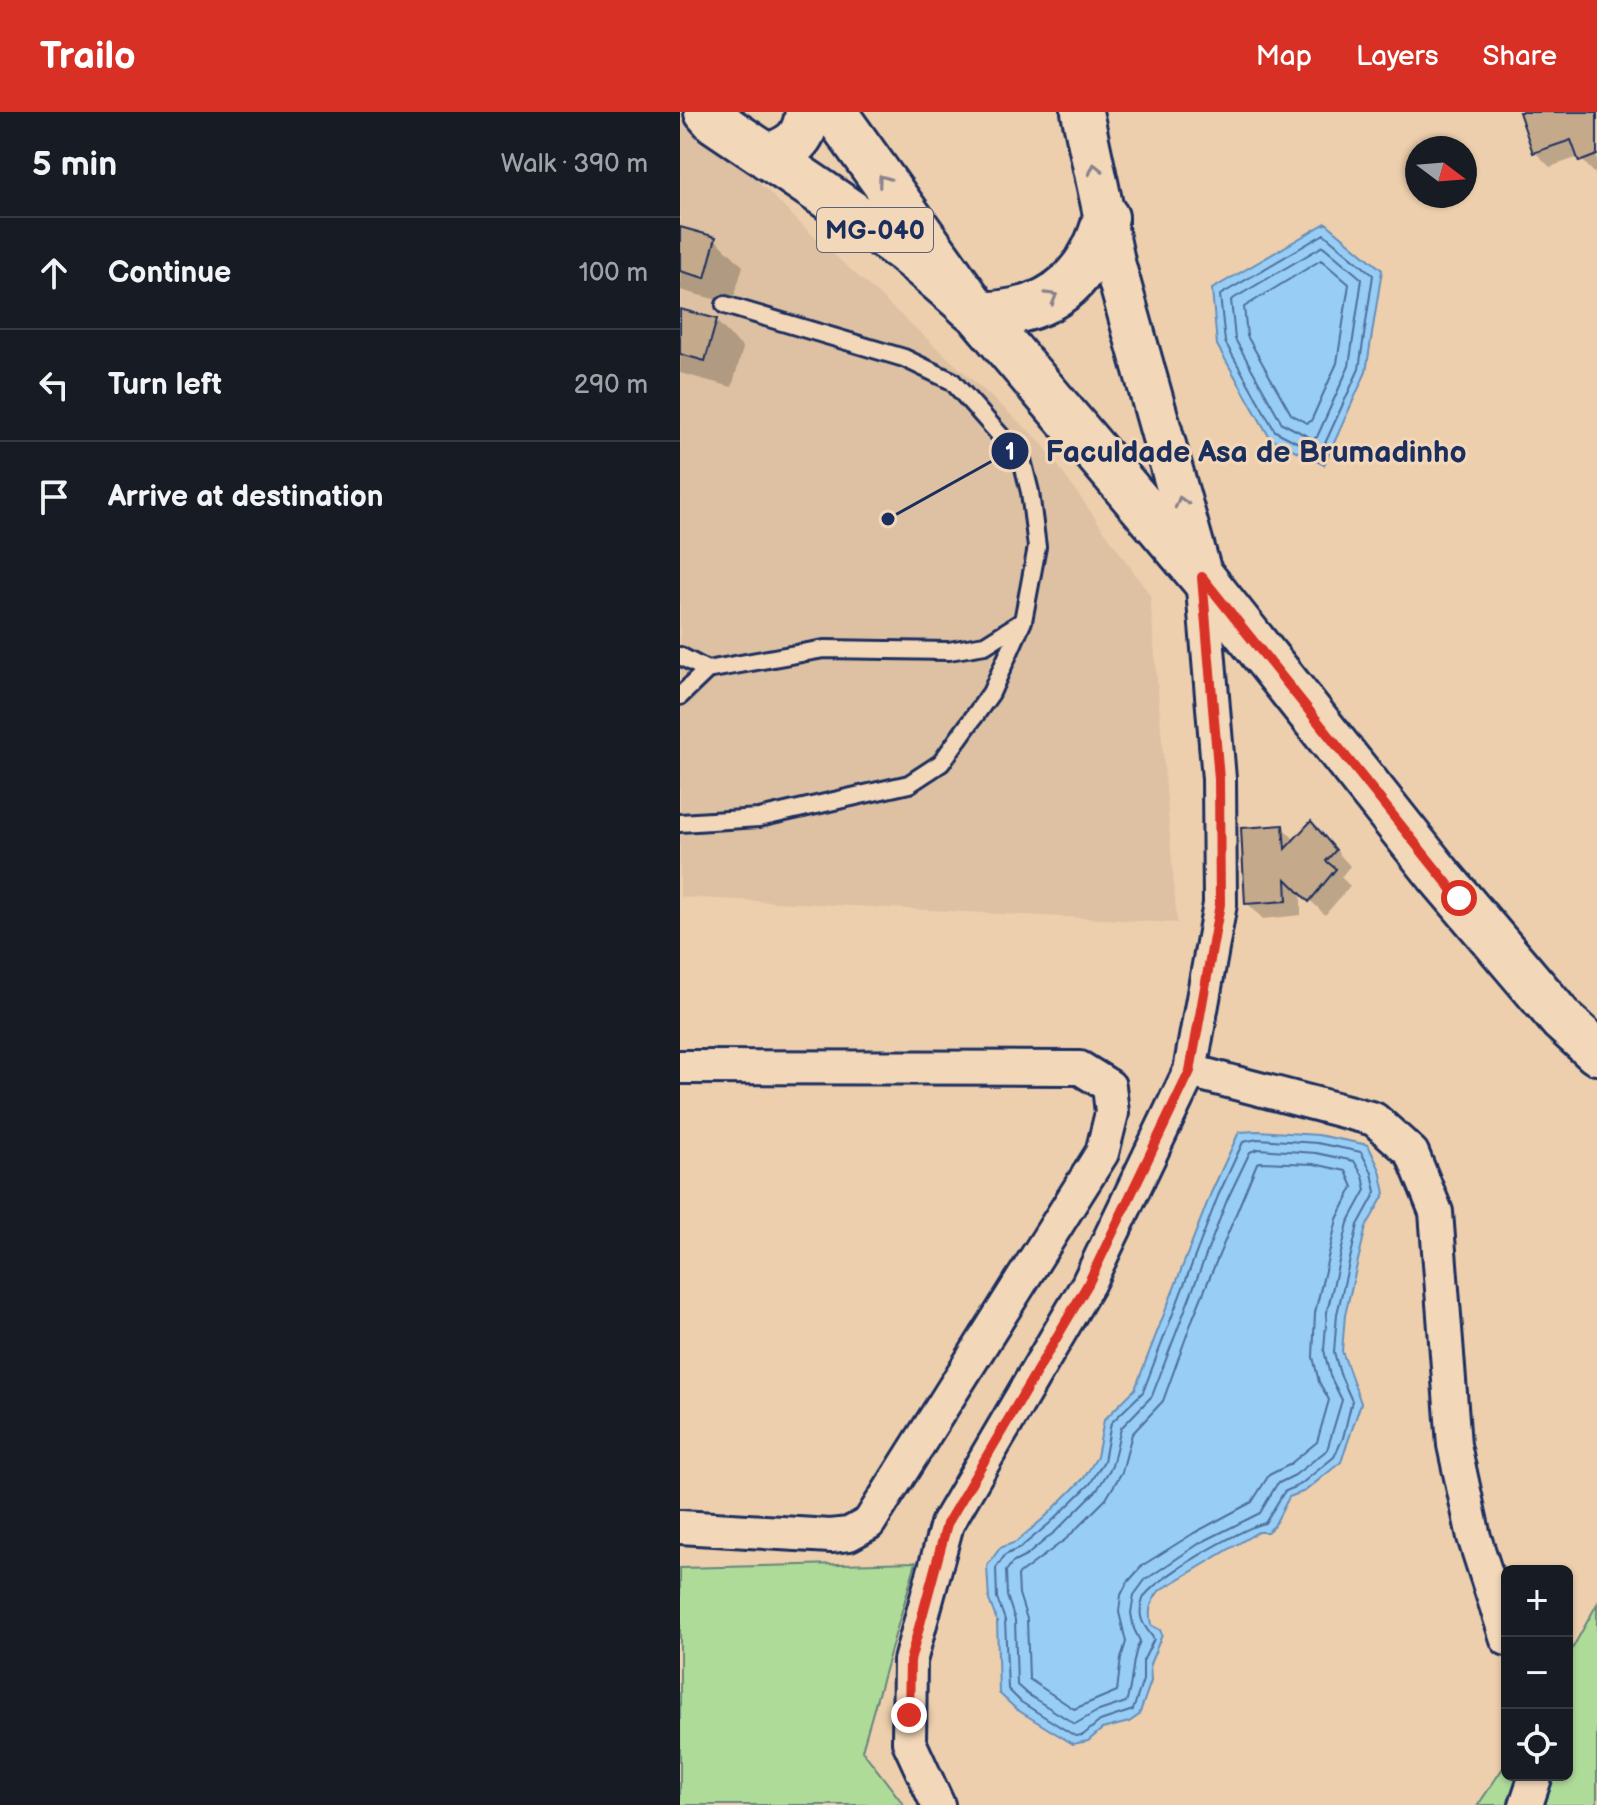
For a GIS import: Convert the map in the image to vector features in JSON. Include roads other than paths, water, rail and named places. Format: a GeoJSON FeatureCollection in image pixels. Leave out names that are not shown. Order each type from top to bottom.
{"type":"FeatureCollection","features":[{"type":"Feature","properties":{"kind":"main road"},"geometry":{"type":"LineString","coordinates":[[768,157],[794,145],[806,123],[808,112]]}},
{"type":"Feature","properties":{"kind":"main road","name":"MG-040"},"geometry":{"type":"LineString","coordinates":[[834,112],[977,312],[1202,577],[1438,874],[1562,1020],[1597,1052]]}},
{"type":"Feature","properties":{"kind":"main road","name":"MG-040"},"geometry":{"type":"LineString","coordinates":[[704,116],[904,250],[977,312]]}},
{"type":"Feature","properties":{"kind":"main road"},"geometry":{"type":"LineString","coordinates":[[977,312],[1000,313],[1024,309],[1045,302],[1065,289],[1081,274],[1092,256],[1106,217]]}},
{"type":"Feature","properties":{"kind":"street"},"geometry":{"type":"LineString","coordinates":[[938,1805],[909,1742],[910,1661],[947,1524],[1088,1284],[1190,1071],[1220,904],[1219,779],[1202,577],[1124,302],[1082,112]]}},
{"type":"Feature","properties":{"kind":"street"},"geometry":{"type":"LineString","coordinates":[[680,1067],[1080,1068],[1109,1086],[1112,1113],[1102,1153],[869,1523],[849,1534],[831,1536],[680,1527]]}},
{"type":"Feature","properties":{"kind":"street"},"geometry":{"type":"LineString","coordinates":[[1190,1071],[1374,1119],[1412,1153],[1436,1212],[1454,1445],[1474,1537],[1506,1637]]}},
{"type":"Feature","properties":{"kind":"street"},"geometry":{"type":"LineString","coordinates":[[1526,1805],[1534,1781]]}},
{"type":"Feature","properties":{"kind":"lane"},"geometry":{"type":"LineString","coordinates":[[680,823],[759,818],[909,784],[941,763],[991,693],[1023,621],[1037,547],[1030,492],[1022,460],[952,381],[904,358],[725,305]]}},
{"type":"Feature","properties":{"kind":"lane"},"geometry":{"type":"LineString","coordinates":[[680,696],[707,670],[824,649],[949,651],[985,645],[1023,621]]}},
{"type":"Feature","properties":{"kind":"lane"},"geometry":{"type":"LineString","coordinates":[[680,656],[707,670]]}},
{"type":"Feature","properties":{"kind":"water"},"geometry":{"type":"Polygon","coordinates":[[[1326,223],[1382,270],[1366,372],[1324,465],[1270,438],[1217,345],[1212,289],[1326,223]]]}},
{"type":"Feature","properties":{"kind":"water"},"geometry":{"type":"Polygon","coordinates":[[[1239,1132],[1318,1135],[1368,1145],[1380,1170],[1385,1193],[1366,1227],[1345,1315],[1342,1351],[1361,1403],[1341,1462],[1305,1491],[1289,1497],[1274,1526],[1267,1532],[1258,1532],[1159,1591],[1150,1615],[1151,1625],[1162,1635],[1150,1664],[1151,1681],[1139,1715],[1129,1722],[1102,1729],[1088,1741],[1073,1744],[1016,1709],[999,1693],[997,1621],[989,1600],[987,1566],[1000,1548],[1016,1542],[1084,1478],[1097,1457],[1104,1420],[1135,1389],[1211,1193],[1239,1132]]]}},
{"type":"Feature","properties":{"kind":"place","name":"Faculdade Asa de Brumadinho"},"geometry":{"type":"Point","coordinates":[888,519]}}]}
